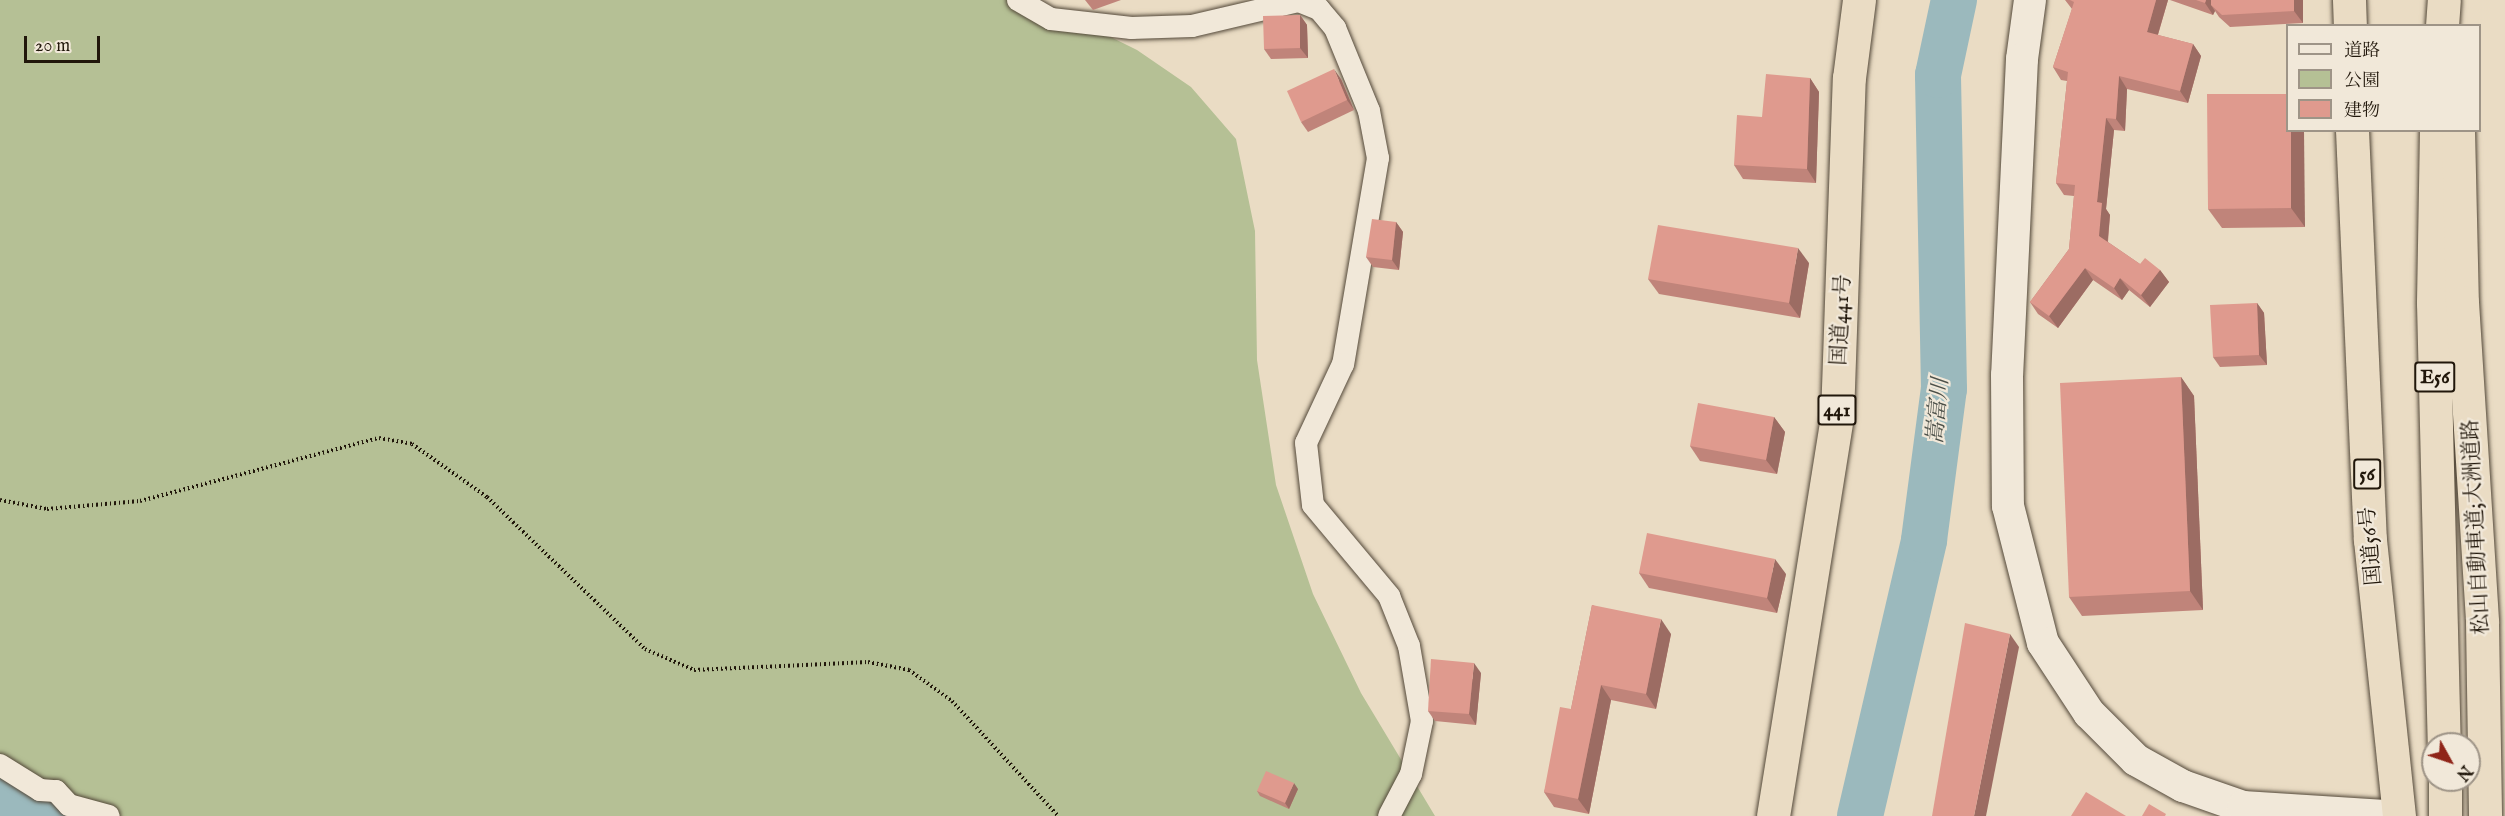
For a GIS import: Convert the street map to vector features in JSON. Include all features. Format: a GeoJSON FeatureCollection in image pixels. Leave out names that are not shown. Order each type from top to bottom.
{"type":"FeatureCollection","features":[{"type":"Feature","properties":{"kind":"highway","name":"国道441号"},"geometry":{"type":"LineString","coordinates":[[1773,816],[1837,416],[1849,78],[1859,0]]}},
{"type":"Feature","properties":{"kind":"highway"},"geometry":{"type":"LineString","coordinates":[[2349,0],[2350,24]]}},
{"type":"Feature","properties":{"kind":"highway"},"geometry":{"type":"LineString","coordinates":[[2442,24],[2444,0]]}},
{"type":"Feature","properties":{"kind":"highway"},"geometry":{"type":"LineString","coordinates":[[2453,0],[2454,24]]}},
{"type":"Feature","properties":{"kind":"highway","name":"国道56号"},"geometry":{"type":"LineString","coordinates":[[2352,132],[2370,540],[2398,816]]}},
{"type":"Feature","properties":{"kind":"highway","name":"松山自動車道;大洲道路"},"geometry":{"type":"LineString","coordinates":[[2436,132],[2433,303],[2444,732]]}},
{"type":"Feature","properties":{"kind":"highway","name":"松山自動車道;大洲道路"},"geometry":{"type":"LineString","coordinates":[[2458,132],[2462,302],[2482,622],[2485,816]]}},
{"type":"Feature","properties":{"kind":"highway"},"geometry":{"type":"LineString","coordinates":[[2445,792],[2445,816]]}},
{"type":"Feature","properties":{"kind":"street"},"geometry":{"type":"LineString","coordinates":[[1018,0],[1051,19],[1131,28],[1192,26],[1299,1],[1319,9],[1335,28],[1369,111],[1378,158],[1343,364],[1306,443],[1313,505],[1389,596],[1409,646],[1422,721],[1411,774],[1389,816]]}},
{"type":"Feature","properties":{"kind":"street"},"geometry":{"type":"LineString","coordinates":[[2030,0],[2022,59],[2007,375],[2008,506],[2022,572],[2043,643],[2089,713],[2136,760],[2183,786],[2242,812],[2385,816]]}},
{"type":"Feature","properties":{"kind":"street"},"geometry":{"type":"LineString","coordinates":[[0,765],[40,790],[56,791],[69,805],[110,816]]}},
{"type":"Feature","properties":{"kind":"path"},"geometry":{"type":"LineString","coordinates":[[0,500],[47,509],[140,501],[379,438],[412,444],[488,497],[645,649],[694,670],[868,662],[909,670],[952,701],[1058,816]]}},
{"type":"Feature","properties":{"kind":"green space"},"geometry":{"type":"Polygon","coordinates":[[[0,0],[1036,0],[1137,50],[1191,87],[1236,139],[1255,231],[1257,360],[1276,485],[1313,594],[1361,693],[1435,816],[0,816],[0,0]]]}},
{"type":"Feature","properties":{"kind":"building"},"geometry":{"type":"Polygon","coordinates":[[[2070,0],[2156,0],[2147,32],[2193,44],[2180,91],[2119,76],[2116,119],[2106,118],[2097,202],[2102,203],[2099,236],[2140,264],[2145,258],[2160,270],[2141,295],[2120,278],[2114,288],[2085,268],[2049,316],[2030,302],[2069,249],[2075,185],[2056,183],[2068,72],[2053,67],[2074,2],[2070,0]]]}},
{"type":"Feature","properties":{"kind":"building"},"geometry":{"type":"Polygon","coordinates":[[[2211,0],[2294,0],[2294,11],[2222,15],[2211,5],[2211,0]]]}},
{"type":"Feature","properties":{"kind":"building"},"geometry":{"type":"Polygon","coordinates":[[[1300,15],[1300,48],[1264,49],[1263,16],[1300,15]]]}},
{"type":"Feature","properties":{"kind":"building"},"geometry":{"type":"Polygon","coordinates":[[[1334,69],[1347,100],[1301,122],[1287,91],[1334,69]]]}},
{"type":"Feature","properties":{"kind":"building"},"geometry":{"type":"Polygon","coordinates":[[[1766,74],[1810,78],[1807,169],[1734,165],[1737,115],[1762,117],[1766,74]]]}},
{"type":"Feature","properties":{"kind":"building"},"geometry":{"type":"Polygon","coordinates":[[[2207,94],[2286,94],[2286,132],[2291,132],[2291,208],[2208,209],[2207,94]]]}},
{"type":"Feature","properties":{"kind":"building"},"geometry":{"type":"Polygon","coordinates":[[[1372,219],[1396,222],[1392,260],[1366,257],[1372,219]]]}},
{"type":"Feature","properties":{"kind":"building"},"geometry":{"type":"Polygon","coordinates":[[[1658,225],[1798,248],[1789,303],[1648,279],[1658,225]]]}},
{"type":"Feature","properties":{"kind":"building"},"geometry":{"type":"Polygon","coordinates":[[[2257,303],[2259,355],[2213,357],[2210,305],[2257,303]]]}},
{"type":"Feature","properties":{"kind":"building"},"geometry":{"type":"Polygon","coordinates":[[[2181,377],[2190,591],[2069,597],[2060,383],[2181,377]]]}},
{"type":"Feature","properties":{"kind":"building"},"geometry":{"type":"Polygon","coordinates":[[[1698,403],[1774,417],[1766,460],[1690,446],[1698,403]]]}},
{"type":"Feature","properties":{"kind":"building"},"geometry":{"type":"Polygon","coordinates":[[[1647,533],[1775,559],[1767,598],[1639,573],[1647,533]]]}},
{"type":"Feature","properties":{"kind":"building"},"geometry":{"type":"Polygon","coordinates":[[[1592,605],[1661,619],[1646,694],[1601,685],[1578,799],[1544,792],[1560,707],[1571,709],[1592,605]]]}},
{"type":"Feature","properties":{"kind":"building"},"geometry":{"type":"Polygon","coordinates":[[[1965,623],[2010,634],[1974,816],[1932,816],[1965,623]]]}},
{"type":"Feature","properties":{"kind":"building"},"geometry":{"type":"Polygon","coordinates":[[[1431,659],[1474,663],[1469,714],[1428,711],[1431,659]]]}},
{"type":"Feature","properties":{"kind":"building"},"geometry":{"type":"Polygon","coordinates":[[[1266,771],[1294,783],[1285,803],[1257,791],[1266,771]]]}},
{"type":"Feature","properties":{"kind":"building"},"geometry":{"type":"Polygon","coordinates":[[[2086,792],[2126,816],[2071,816],[2086,792]]]}},
{"type":"Feature","properties":{"kind":"building"},"geometry":{"type":"Polygon","coordinates":[[[2149,804],[2166,814],[2165,816],[2142,816],[2149,804]]]}},
{"type":"Feature","properties":{"kind":"waterway","name":"嵩富川"},"geometry":{"type":"LineString","coordinates":[[1860,816],[1924,540],[1944,389],[1938,75],[1954,0]]}},
{"type":"Feature","properties":{"kind":"waterway"},"geometry":{"type":"LineString","coordinates":[[0,788],[29,812],[45,816]]}}]}
